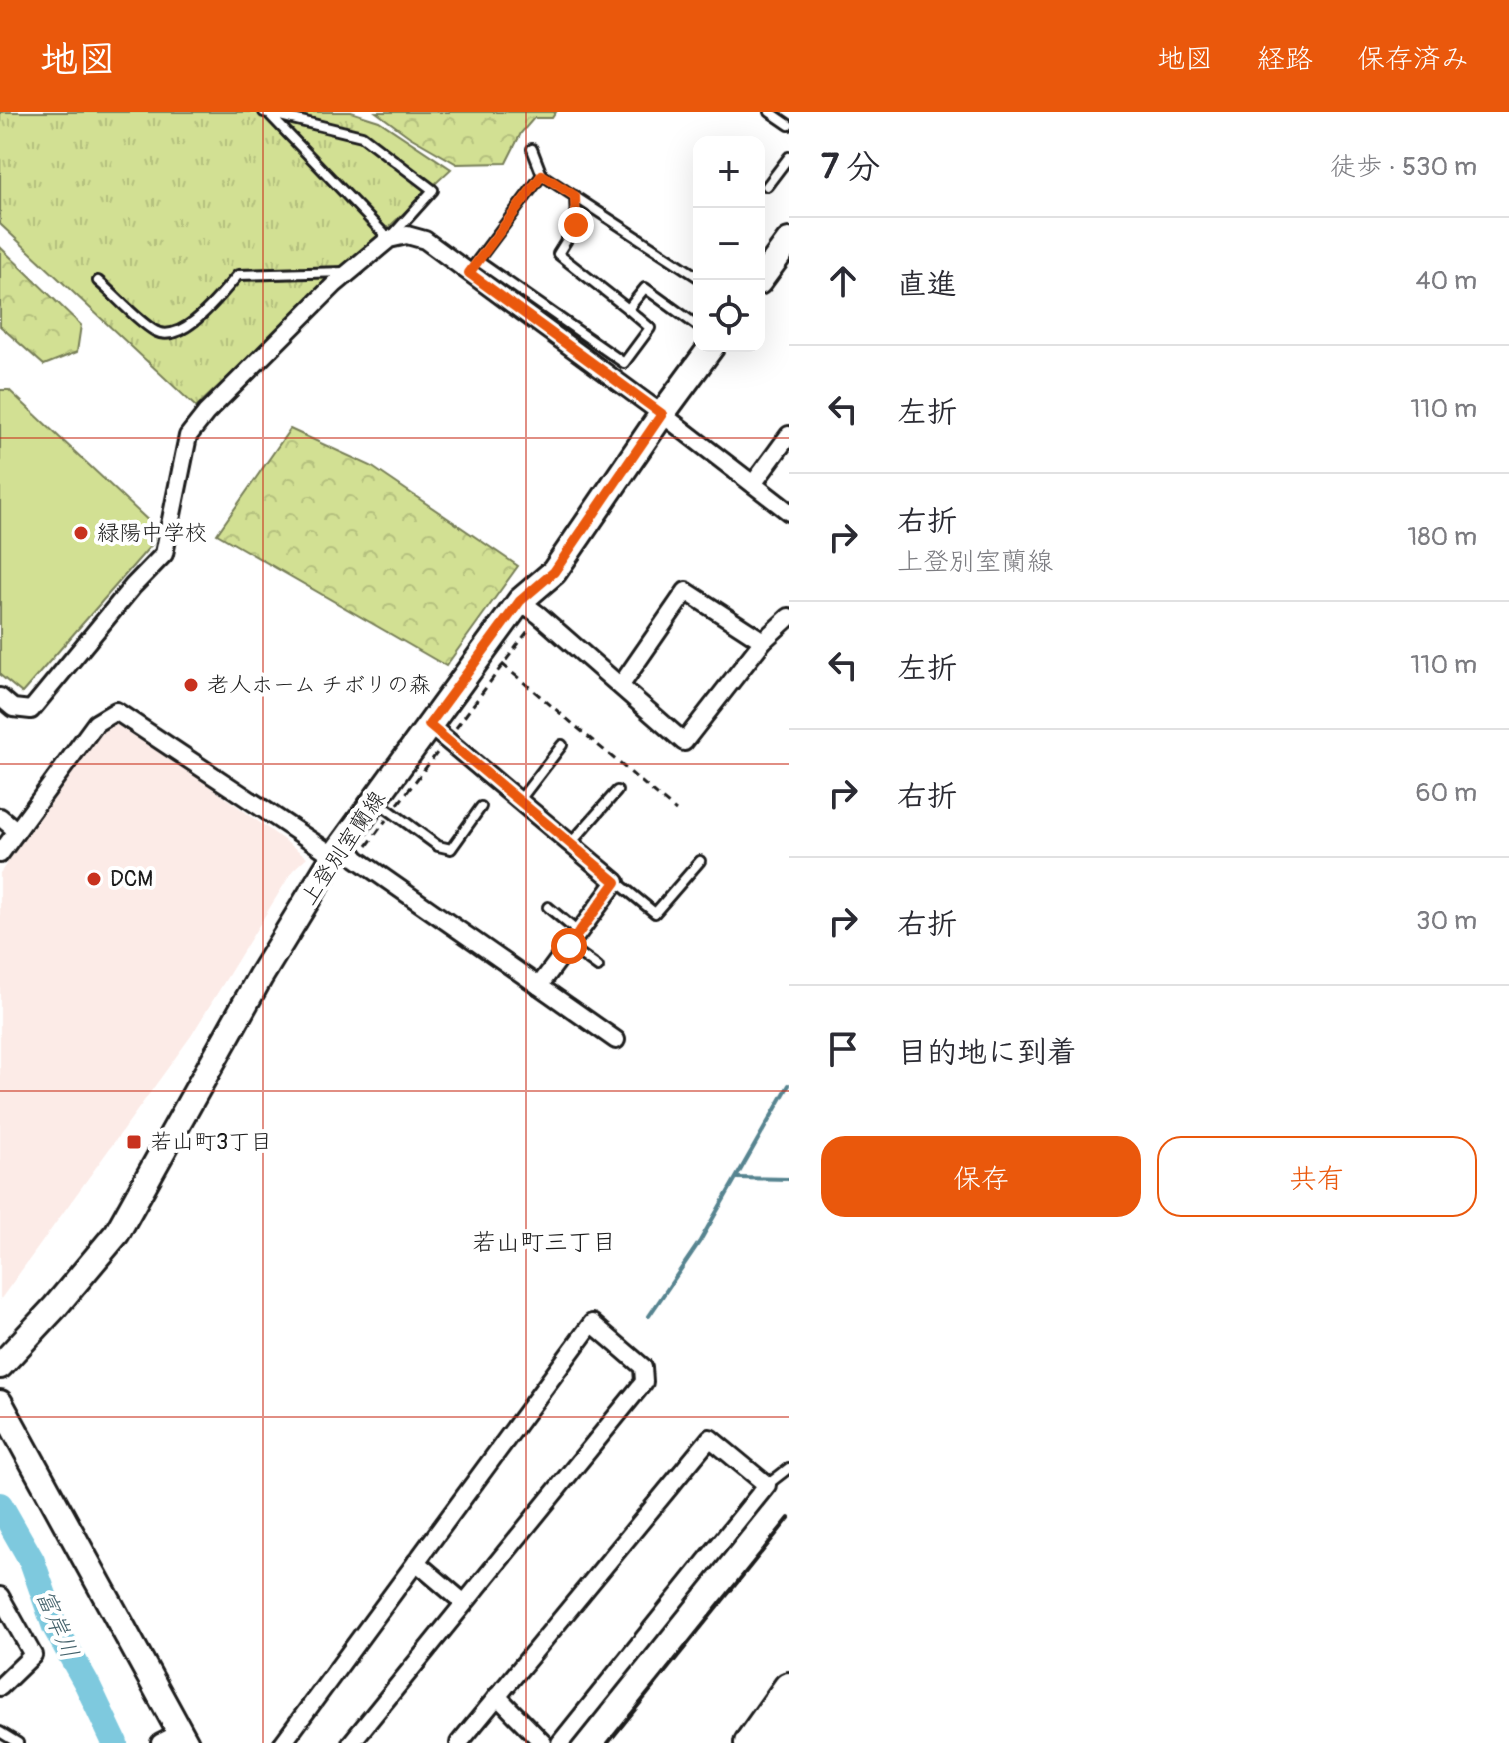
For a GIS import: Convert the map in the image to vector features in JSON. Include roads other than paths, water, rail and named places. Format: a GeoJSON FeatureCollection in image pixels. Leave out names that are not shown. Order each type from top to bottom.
{"type":"FeatureCollection","features":[{"type":"Feature","properties":{"kind":"highway"},"geometry":{"type":"LineString","coordinates":[[750,1743],[789,1688]]}},
{"type":"Feature","properties":{"kind":"highway"},"geometry":{"type":"LineString","coordinates":[[776,1743],[789,1724]]}},
{"type":"Feature","properties":{"kind":"main road"},"geometry":{"type":"LineString","coordinates":[[760,280],[789,241]]}},
{"type":"Feature","properties":{"kind":"main road","name":"上登別室蘭線"},"geometry":{"type":"LineString","coordinates":[[0,1366],[117,1233],[260,977],[339,849],[520,601],[554,572],[708,352]]}},
{"type":"Feature","properties":{"kind":"main road"},"geometry":{"type":"LineString","coordinates":[[0,1403],[172,1740]]}},
{"type":"Feature","properties":{"kind":"street"},"geometry":{"type":"LineString","coordinates":[[0,697],[13,708],[31,710],[133,586],[164,554],[188,436],[216,403],[350,272],[389,239],[407,235],[425,240],[474,267],[789,512]]}},
{"type":"Feature","properties":{"kind":"street"},"geometry":{"type":"LineString","coordinates":[[753,484],[789,435]]}},
{"type":"Feature","properties":{"kind":"street"},"geometry":{"type":"LineString","coordinates":[[621,685],[686,591],[763,641]]}},
{"type":"Feature","properties":{"kind":"street"},"geometry":{"type":"LineString","coordinates":[[520,601],[684,742],[763,641],[789,617]]}},
{"type":"Feature","properties":{"kind":"street"},"geometry":{"type":"LineString","coordinates":[[0,854],[96,723],[116,711],[357,859],[616,1040]]}},
{"type":"Feature","properties":{"kind":"street"},"geometry":{"type":"LineString","coordinates":[[429,725],[616,882],[539,986]]}},
{"type":"Feature","properties":{"kind":"street"},"geometry":{"type":"LineString","coordinates":[[0,817],[16,830]]}},
{"type":"Feature","properties":{"kind":"street"},"geometry":{"type":"LineString","coordinates":[[283,1743],[592,1323],[643,1367],[644,1382],[351,1743]]}},
{"type":"Feature","properties":{"kind":"street"},"geometry":{"type":"LineString","coordinates":[[459,1743],[710,1438],[767,1485],[560,1743]]}},
{"type":"Feature","properties":{"kind":"street"},"geometry":{"type":"LineString","coordinates":[[416,1562],[463,1602]]}},
{"type":"Feature","properties":{"kind":"street"},"geometry":{"type":"LineString","coordinates":[[0,1596],[33,1655],[0,1687]]}},
{"type":"Feature","properties":{"kind":"street"},"geometry":{"type":"LineString","coordinates":[[497,1696],[543,1743]]}},
{"type":"Feature","properties":{"kind":"lane"},"geometry":{"type":"LineString","coordinates":[[770,112],[789,125]]}},
{"type":"Feature","properties":{"kind":"lane"},"geometry":{"type":"LineString","coordinates":[[267,113],[362,136],[433,190],[389,239],[267,113]]}},
{"type":"Feature","properties":{"kind":"lane"},"geometry":{"type":"LineString","coordinates":[[532,149],[542,175],[693,274]]}},
{"type":"Feature","properties":{"kind":"lane"},"geometry":{"type":"LineString","coordinates":[[767,186],[789,157]]}},
{"type":"Feature","properties":{"kind":"lane"},"geometry":{"type":"LineString","coordinates":[[542,175],[474,267],[624,363],[650,328],[558,254],[576,225],[575,196]]}},
{"type":"Feature","properties":{"kind":"lane"},"geometry":{"type":"LineString","coordinates":[[98,281],[156,331],[170,335],[187,328],[238,275],[350,272]]}},
{"type":"Feature","properties":{"kind":"lane"},"geometry":{"type":"LineString","coordinates":[[628,309],[645,288],[693,323]]}},
{"type":"Feature","properties":{"kind":"lane"},"geometry":{"type":"LineString","coordinates":[[519,801],[562,745]]}},
{"type":"Feature","properties":{"kind":"lane"},"geometry":{"type":"LineString","coordinates":[[571,843],[617,791]]}},
{"type":"Feature","properties":{"kind":"lane"},"geometry":{"type":"LineString","coordinates":[[375,799],[438,846],[451,849],[481,807]]}},
{"type":"Feature","properties":{"kind":"lane"},"geometry":{"type":"LineString","coordinates":[[616,882],[655,913],[700,861]]}},
{"type":"Feature","properties":{"kind":"lane"},"geometry":{"type":"LineString","coordinates":[[548,907],[598,967]]}},
{"type":"Feature","properties":{"kind":"lane"},"geometry":{"type":"LineString","coordinates":[[767,1485],[789,1468]]}},
{"type":"Feature","properties":{"kind":"lane"},"geometry":{"type":"LineString","coordinates":[[0,1732],[18,1743]]}},
{"type":"Feature","properties":{"kind":"waterway"},"geometry":{"type":"LineString","coordinates":[[649,1316],[700,1241],[789,1085]]}},
{"type":"Feature","properties":{"kind":"waterway"},"geometry":{"type":"LineString","coordinates":[[737,1178],[789,1179]]}},
{"type":"Feature","properties":{"kind":"waterway","name":"富岸川"},"geometry":{"type":"LineString","coordinates":[[0,1505],[32,1561],[55,1627],[115,1743]]}},
{"type":"Feature","properties":{"kind":"railway"},"geometry":{"type":"LineString","coordinates":[[608,1743],[789,1518]]}},
{"type":"Feature","properties":{"kind":"place","name":"緑陽中学校"},"geometry":{"type":"Point","coordinates":[81,533]}},
{"type":"Feature","properties":{"kind":"place","name":"老人ホーム チボリの森"},"geometry":{"type":"Point","coordinates":[191,685]}},
{"type":"Feature","properties":{"kind":"place","name":"DCM"},"geometry":{"type":"Point","coordinates":[94,879]}},
{"type":"Feature","properties":{"kind":"place","name":"若山町3丁目"},"geometry":{"type":"Point","coordinates":[134,1142]}},
{"type":"Feature","properties":{"kind":"district","name":"若山町三丁目"},"geometry":{"type":"Point","coordinates":[544,1242]}}]}
